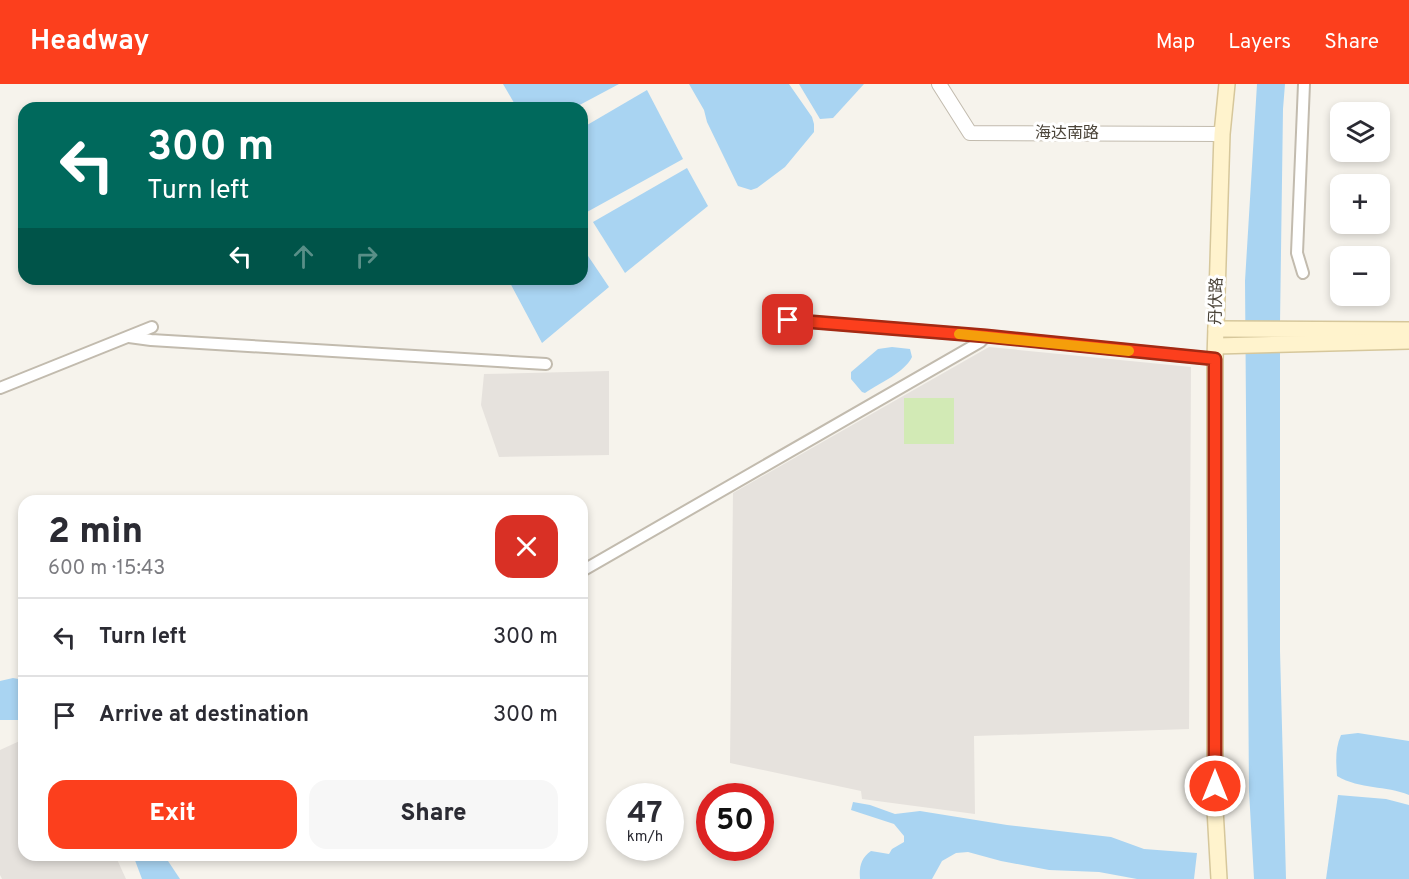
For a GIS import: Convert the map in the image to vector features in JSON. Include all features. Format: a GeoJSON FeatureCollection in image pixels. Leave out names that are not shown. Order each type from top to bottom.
{"type":"FeatureCollection","features":[{"type":"Feature","properties":{"kind":"main road","name":"丹伏路"},"geometry":{"type":"LineString","coordinates":[[1219,879],[1215,809],[1216,329],[1222,134],[1227,84]]}},
{"type":"Feature","properties":{"kind":"main road"},"geometry":{"type":"LineString","coordinates":[[1216,329],[1287,329],[1407,336]]}},
{"type":"Feature","properties":{"kind":"main road"},"geometry":{"type":"LineString","coordinates":[[1216,353],[1240,346],[1407,336]]}},
{"type":"Feature","properties":{"kind":"street","name":"海达南路"},"geometry":{"type":"LineString","coordinates":[[939,84],[970,133],[1222,134]]}},
{"type":"Feature","properties":{"kind":"street"},"geometry":{"type":"LineString","coordinates":[[1303,273],[1297,253],[1304,84]]}},
{"type":"Feature","properties":{"kind":"street"},"geometry":{"type":"LineString","coordinates":[[788,320],[1216,353]]}},
{"type":"Feature","properties":{"kind":"street"},"geometry":{"type":"LineString","coordinates":[[0,388],[152,327]]}},
{"type":"Feature","properties":{"kind":"street"},"geometry":{"type":"LineString","coordinates":[[588,569],[980,342],[986,336]]}},
{"type":"Feature","properties":{"kind":"street"},"geometry":{"type":"LineString","coordinates":[[129,337],[546,364]]}},
{"type":"Feature","properties":{"kind":"shaded area"},"geometry":{"type":"Polygon","coordinates":[[[989,347],[1191,367],[1189,729],[974,736],[975,814],[862,799],[861,791],[730,763],[733,493],[989,347]]]}},
{"type":"Feature","properties":{"kind":"shaded area"},"geometry":{"type":"Polygon","coordinates":[[[609,371],[609,455],[499,457],[481,405],[484,374],[609,371]]]}},
{"type":"Feature","properties":{"kind":"shaded area"},"geometry":{"type":"Polygon","coordinates":[[[18,742],[18,861],[118,861],[126,879],[2,879],[0,875],[0,750],[18,742]]]}},
{"type":"Feature","properties":{"kind":"green space"},"geometry":{"type":"Polygon","coordinates":[[[904,398],[954,398],[954,444],[904,444],[904,398]]]}},
{"type":"Feature","properties":{"kind":"water"},"geometry":{"type":"Polygon","coordinates":[[[503,84],[619,84],[585,102],[514,102],[503,84]]]}},
{"type":"Feature","properties":{"kind":"water"},"geometry":{"type":"Polygon","coordinates":[[[689,84],[789,84],[812,117],[814,132],[785,167],[757,188],[751,190],[738,186],[707,122],[704,110],[689,84]]]}},
{"type":"Feature","properties":{"kind":"water"},"geometry":{"type":"Polygon","coordinates":[[[799,84],[864,84],[833,118],[820,119],[799,84]]]}},
{"type":"Feature","properties":{"kind":"water"},"geometry":{"type":"Polygon","coordinates":[[[1257,84],[1285,84],[1280,324],[1280,651],[1286,879],[1254,879],[1249,791],[1245,281],[1257,84]]]}},
{"type":"Feature","properties":{"kind":"water"},"geometry":{"type":"Polygon","coordinates":[[[647,90],[683,159],[588,211],[588,124],[647,90]]]}},
{"type":"Feature","properties":{"kind":"water"},"geometry":{"type":"Polygon","coordinates":[[[687,168],[708,206],[625,273],[593,222],[687,168]]]}},
{"type":"Feature","properties":{"kind":"water"},"geometry":{"type":"Polygon","coordinates":[[[588,256],[609,287],[542,343],[511,285],[588,285],[588,256]]]}},
{"type":"Feature","properties":{"kind":"water"},"geometry":{"type":"Polygon","coordinates":[[[892,347],[910,349],[912,357],[898,373],[865,393],[862,392],[851,379],[851,372],[878,349],[892,347]]]}},
{"type":"Feature","properties":{"kind":"water"},"geometry":{"type":"Polygon","coordinates":[[[18,679],[18,720],[0,720],[0,681],[18,679]]]}},
{"type":"Feature","properties":{"kind":"water"},"geometry":{"type":"Polygon","coordinates":[[[1358,733],[1409,741],[1409,795],[1364,786],[1337,776],[1336,760],[1341,735],[1358,733]]]}},
{"type":"Feature","properties":{"kind":"water"},"geometry":{"type":"Polygon","coordinates":[[[1338,795],[1386,799],[1409,805],[1409,879],[1326,879],[1338,795]]]}},
{"type":"Feature","properties":{"kind":"water"},"geometry":{"type":"Polygon","coordinates":[[[853,802],[895,814],[920,811],[1007,825],[1111,837],[1144,849],[1197,853],[1194,879],[1137,879],[1099,872],[1049,870],[968,852],[956,853],[942,861],[932,879],[860,879],[861,863],[871,851],[889,854],[892,849],[904,842],[904,836],[894,824],[851,810],[853,802]]]}},
{"type":"Feature","properties":{"kind":"water"},"geometry":{"type":"Polygon","coordinates":[[[135,861],[168,861],[180,879],[142,879],[135,861]]]}},
{"type":"Feature","properties":{"kind":"slow traffic"},"geometry":{"type":"LineString","coordinates":[[959,334],[1129,351]]}},
{"type":"Feature","properties":{"kind":"route"},"geometry":{"type":"LineString","coordinates":[[788,320],[986,336],[1215,359],[1217,410],[1215,786]]}}]}
